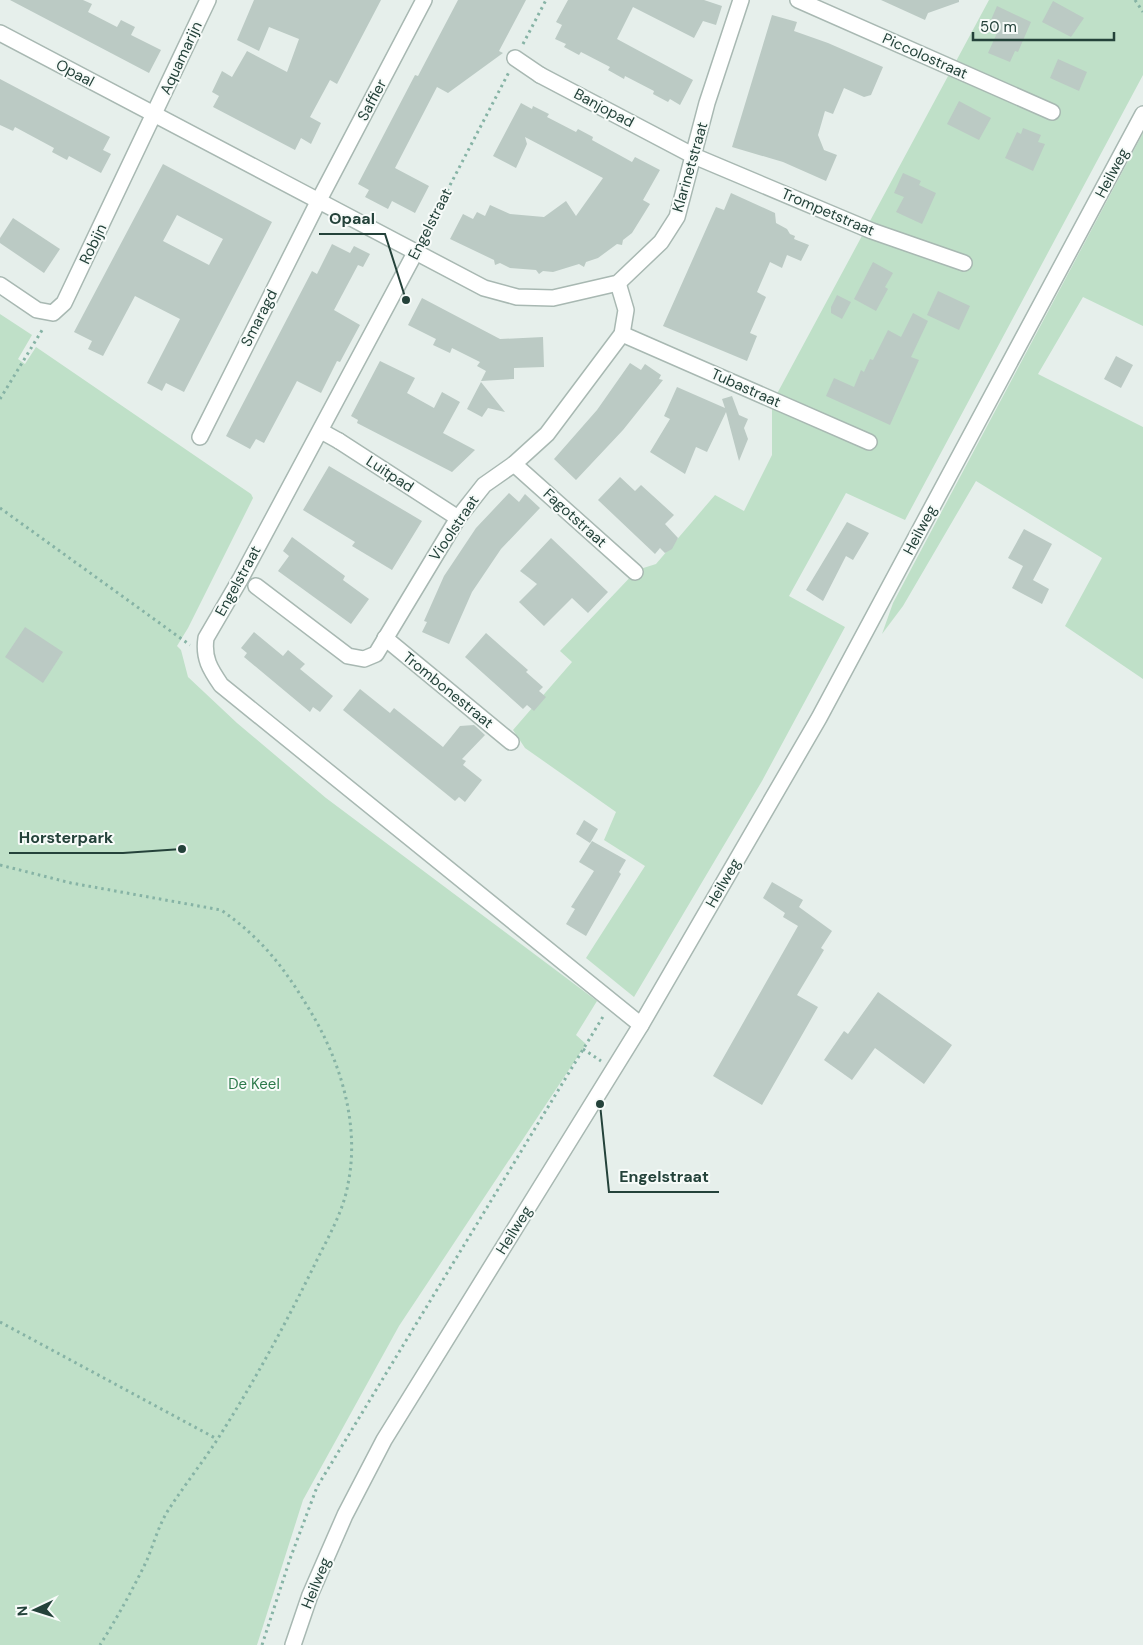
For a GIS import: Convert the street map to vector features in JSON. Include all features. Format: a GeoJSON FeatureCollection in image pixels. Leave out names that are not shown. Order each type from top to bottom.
{"type":"FeatureCollection","features":[{"type":"Feature","properties":{"kind":"street","name":"Aquamarijn"},"geometry":{"type":"LineString","coordinates":[[154,116],[208,0]]}},
{"type":"Feature","properties":{"kind":"street","name":"Saffier"},"geometry":{"type":"LineString","coordinates":[[319,200],[424,0]]}},
{"type":"Feature","properties":{"kind":"street","name":"Klarinetstraat"},"geometry":{"type":"LineString","coordinates":[[618,283],[661,242],[677,217],[717,69],[741,0]]}},
{"type":"Feature","properties":{"kind":"street","name":"Piccolostraat"},"geometry":{"type":"LineString","coordinates":[[798,0],[1052,112]]}},
{"type":"Feature","properties":{"kind":"street","name":"Opaal"},"geometry":{"type":"LineString","coordinates":[[0,33],[154,116],[319,200],[415,253]]}},
{"type":"Feature","properties":{"kind":"street","name":"Banjopad"},"geometry":{"type":"LineString","coordinates":[[515,58],[540,75],[694,156]]}},
{"type":"Feature","properties":{"kind":"street","name":"Heilweg"},"geometry":{"type":"LineString","coordinates":[[293,1645],[310,1595],[341,1524],[384,1440],[642,1025],[819,718],[1143,114]]}},
{"type":"Feature","properties":{"kind":"street","name":"Robijn"},"geometry":{"type":"LineString","coordinates":[[53,313],[64,303],[154,116]]}},
{"type":"Feature","properties":{"kind":"street","name":"Trompetstraat"},"geometry":{"type":"LineString","coordinates":[[694,156],[872,231],[964,263]]}},
{"type":"Feature","properties":{"kind":"street","name":"Smaragd"},"geometry":{"type":"LineString","coordinates":[[200,437],[319,200]]}},
{"type":"Feature","properties":{"kind":"street"},"geometry":{"type":"LineString","coordinates":[[415,253],[484,288],[517,297],[553,298],[618,283]]}},
{"type":"Feature","properties":{"kind":"street","name":"Engelstraat"},"geometry":{"type":"LineString","coordinates":[[204,649],[206,638],[321,431],[415,253]]}},
{"type":"Feature","properties":{"kind":"street","name":"Vioolstraat"},"geometry":{"type":"LineString","coordinates":[[241,578],[256,586],[348,656],[364,659],[376,654],[458,518],[484,485],[514,464],[547,434],[622,334],[626,310],[618,283]]}},
{"type":"Feature","properties":{"kind":"street"},"geometry":{"type":"LineString","coordinates":[[0,285],[37,310],[53,313]]}},
{"type":"Feature","properties":{"kind":"street","name":"Tubastraat"},"geometry":{"type":"LineString","coordinates":[[622,334],[869,442]]}},
{"type":"Feature","properties":{"kind":"street","name":"Luitpad"},"geometry":{"type":"LineString","coordinates":[[321,431],[458,518]]}},
{"type":"Feature","properties":{"kind":"street","name":"Fagotstraat"},"geometry":{"type":"LineString","coordinates":[[514,464],[635,572]]}},
{"type":"Feature","properties":{"kind":"street","name":"Trombonestraat"},"geometry":{"type":"LineString","coordinates":[[384,638],[512,742]]}},
{"type":"Feature","properties":{"kind":"street"},"geometry":{"type":"LineString","coordinates":[[204,649],[207,664],[221,685],[642,1025]]}},
{"type":"Feature","properties":{"kind":"path","name":"Engelstraat"},"geometry":{"type":"LineString","coordinates":[[415,253],[546,0]]}},
{"type":"Feature","properties":{"kind":"path"},"geometry":{"type":"LineString","coordinates":[[1136,0],[1143,12]]}},
{"type":"Feature","properties":{"kind":"path"},"geometry":{"type":"LineString","coordinates":[[0,399],[53,313]]}},
{"type":"Feature","properties":{"kind":"path"},"geometry":{"type":"LineString","coordinates":[[0,508],[189,644],[204,649]]}},
{"type":"Feature","properties":{"kind":"path"},"geometry":{"type":"LineString","coordinates":[[0,865],[71,882],[221,910],[262,943],[279,962],[323,1032],[340,1074],[350,1120],[352,1150],[348,1184],[338,1218],[298,1298],[217,1439],[167,1512],[137,1582],[100,1645]]}},
{"type":"Feature","properties":{"kind":"path","name":"Heilweg"},"geometry":{"type":"LineString","coordinates":[[262,1645],[290,1559],[317,1487],[612,1001]]}},
{"type":"Feature","properties":{"kind":"path"},"geometry":{"type":"LineString","coordinates":[[0,1322],[217,1439]]}},
{"type":"Feature","properties":{"kind":"green space"},"geometry":{"type":"Polygon","coordinates":[[[989,0],[1143,0],[1143,75],[905,520],[846,493],[789,596],[845,627],[762,781],[634,997],[586,958],[645,866],[604,840],[616,812],[525,748],[513,730],[572,662],[560,651],[637,570],[656,564],[715,495],[744,511],[772,455],[772,403],[989,0]]]}},
{"type":"Feature","properties":{"kind":"green space"},"geometry":{"type":"Polygon","coordinates":[[[1143,133],[1143,326],[1083,297],[1038,374],[1143,427],[1143,679],[1065,626],[1102,558],[976,481],[903,606],[882,634],[893,603],[1143,133]]]}},
{"type":"Feature","properties":{"kind":"green space","name":"De Keel"},"geometry":{"type":"Polygon","coordinates":[[[0,314],[32,335],[18,359],[25,364],[36,347],[251,494],[253,498],[188,628],[177,646],[181,650],[188,677],[237,723],[326,798],[597,1001],[576,1035],[586,1044],[399,1326],[303,1500],[257,1645],[0,1645],[0,314]]]}},
{"type":"Feature","properties":{"kind":"building"},"geometry":{"type":"Polygon","coordinates":[[[10,0],[83,0],[92,4],[88,12],[117,27],[121,20],[135,27],[131,35],[161,50],[149,73],[10,0]]]}},
{"type":"Feature","properties":{"kind":"building"},"geometry":{"type":"Polygon","coordinates":[[[254,0],[381,0],[337,84],[330,80],[310,117],[321,123],[311,144],[301,138],[295,150],[213,107],[219,96],[212,92],[222,71],[232,77],[247,51],[287,72],[299,39],[269,27],[259,51],[237,40],[254,0]]]}},
{"type":"Feature","properties":{"kind":"building"},"geometry":{"type":"Polygon","coordinates":[[[458,0],[526,0],[499,51],[503,53],[448,93],[437,87],[395,168],[429,186],[415,213],[392,201],[388,209],[365,197],[369,190],[358,184],[415,75],[418,76],[458,0]]]}},
{"type":"Feature","properties":{"kind":"building"},"geometry":{"type":"Polygon","coordinates":[[[568,0],[704,0],[722,6],[716,25],[703,21],[694,38],[633,7],[617,39],[693,80],[680,105],[670,99],[668,102],[653,94],[654,91],[625,76],[624,79],[608,70],[610,67],[581,52],[579,55],[564,47],[566,44],[555,39],[562,25],[556,22],[568,0]]]}},
{"type":"Feature","properties":{"kind":"building"},"geometry":{"type":"Polygon","coordinates":[[[881,0],[959,0],[959,2],[928,13],[925,20],[881,0]]]}},
{"type":"Feature","properties":{"kind":"building"},"geometry":{"type":"Polygon","coordinates":[[[1053,1],[1084,18],[1071,37],[1042,22],[1053,1]]]}},
{"type":"Feature","properties":{"kind":"building"},"geometry":{"type":"Polygon","coordinates":[[[997,6],[1031,22],[1018,52],[1015,51],[1010,62],[988,53],[997,33],[987,29],[997,6]]]}},
{"type":"Feature","properties":{"kind":"building"},"geometry":{"type":"Polygon","coordinates":[[[772,15],[797,22],[794,31],[828,43],[883,67],[871,95],[864,97],[844,88],[833,114],[825,111],[818,135],[824,150],[837,155],[826,181],[783,162],[732,147],[772,15]]]}},
{"type":"Feature","properties":{"kind":"building"},"geometry":{"type":"Polygon","coordinates":[[[1058,59],[1087,72],[1079,91],[1050,78],[1058,59]]]}},
{"type":"Feature","properties":{"kind":"building"},"geometry":{"type":"Polygon","coordinates":[[[0,79],[110,137],[103,150],[111,154],[101,173],[69,156],[67,160],[52,152],[54,148],[15,127],[13,131],[0,125],[0,79]]]}},
{"type":"Feature","properties":{"kind":"building"},"geometry":{"type":"Polygon","coordinates":[[[959,101],[991,118],[979,140],[947,124],[959,101]]]}},
{"type":"Feature","properties":{"kind":"building"},"geometry":{"type":"Polygon","coordinates":[[[521,103],[532,109],[533,106],[549,114],[547,117],[576,132],[578,129],[593,137],[592,140],[632,162],[635,157],[660,170],[643,200],[650,204],[632,233],[623,240],[622,245],[617,244],[598,258],[586,262],[584,267],[579,264],[553,272],[543,271],[539,274],[536,270],[510,268],[500,263],[495,265],[494,260],[450,239],[463,214],[473,219],[477,212],[485,216],[490,205],[510,214],[544,217],[566,201],[576,216],[603,178],[525,137],[527,144],[516,168],[493,156],[521,103]]]}},
{"type":"Feature","properties":{"kind":"building"},"geometry":{"type":"Polygon","coordinates":[[[1023,128],[1041,135],[1038,142],[1045,144],[1033,171],[1005,158],[1017,132],[1021,134],[1023,128]]]}},
{"type":"Feature","properties":{"kind":"building"},"geometry":{"type":"Polygon","coordinates":[[[163,164],[272,222],[184,392],[166,383],[162,391],[147,383],[180,319],[135,296],[103,356],[88,349],[92,341],[74,332],[163,164]],[[177,215],[163,241],[209,265],[223,239],[177,215]]]}},
{"type":"Feature","properties":{"kind":"building"},"geometry":{"type":"Polygon","coordinates":[[[903,173],[921,181],[919,185],[936,193],[922,224],[896,212],[904,197],[894,193],[903,173]]]}},
{"type":"Feature","properties":{"kind":"building"},"geometry":{"type":"Polygon","coordinates":[[[731,193],[775,213],[776,223],[795,236],[794,239],[809,245],[801,261],[787,255],[782,268],[770,262],[757,292],[766,297],[750,333],[757,336],[747,361],[663,326],[716,207],[724,210],[731,193]]]}},
{"type":"Feature","properties":{"kind":"building"},"geometry":{"type":"Polygon","coordinates":[[[13,218],[60,249],[44,273],[0,243],[0,238],[13,218]]]}},
{"type":"Feature","properties":{"kind":"building"},"geometry":{"type":"Polygon","coordinates":[[[332,244],[350,253],[354,246],[370,254],[363,267],[358,265],[334,310],[360,325],[340,362],[337,361],[321,393],[297,381],[264,443],[256,439],[250,449],[226,436],[312,271],[317,274],[332,244]]]}},
{"type":"Feature","properties":{"kind":"building"},"geometry":{"type":"Polygon","coordinates":[[[873,262],[893,273],[885,287],[888,289],[876,311],[854,299],[873,262]]]}},
{"type":"Feature","properties":{"kind":"building"},"geometry":{"type":"Polygon","coordinates":[[[938,291],[970,306],[959,330],[927,315],[938,291]]]}},
{"type":"Feature","properties":{"kind":"building"},"geometry":{"type":"Polygon","coordinates":[[[837,295],[851,302],[842,319],[831,313],[831,307],[837,295]]]}},
{"type":"Feature","properties":{"kind":"building"},"geometry":{"type":"Polygon","coordinates":[[[422,298],[500,339],[543,337],[544,367],[514,368],[514,379],[481,381],[486,371],[477,366],[480,362],[452,348],[450,353],[433,345],[436,339],[408,325],[422,298]]]}},
{"type":"Feature","properties":{"kind":"building"},"geometry":{"type":"Polygon","coordinates":[[[913,313],[928,321],[911,357],[919,360],[890,425],[826,396],[834,378],[854,387],[861,370],[864,372],[870,359],[873,360],[888,330],[901,337],[913,313]]]}},
{"type":"Feature","properties":{"kind":"building"},"geometry":{"type":"Polygon","coordinates":[[[1116,356],[1133,365],[1121,388],[1104,379],[1116,356]]]}},
{"type":"Feature","properties":{"kind":"building"},"geometry":{"type":"Polygon","coordinates":[[[380,361],[415,378],[407,393],[434,408],[442,392],[460,402],[443,433],[475,450],[452,472],[357,423],[358,420],[351,416],[380,361]]]}},
{"type":"Feature","properties":{"kind":"building"},"geometry":{"type":"Polygon","coordinates":[[[630,363],[641,370],[645,364],[661,375],[659,379],[663,380],[623,430],[576,480],[554,459],[597,410],[630,363]]]}},
{"type":"Feature","properties":{"kind":"building"},"geometry":{"type":"Polygon","coordinates":[[[481,382],[505,412],[488,408],[482,417],[467,409],[481,382]]]}},
{"type":"Feature","properties":{"kind":"building"},"geometry":{"type":"Polygon","coordinates":[[[677,387],[725,408],[722,399],[732,396],[739,415],[748,419],[744,428],[748,439],[739,461],[726,412],[707,452],[696,447],[685,474],[650,452],[670,419],[664,416],[677,387]]]}},
{"type":"Feature","properties":{"kind":"building"},"geometry":{"type":"Polygon","coordinates":[[[329,466],[422,521],[392,570],[352,546],[355,542],[303,510],[329,466]]]}},
{"type":"Feature","properties":{"kind":"building"},"geometry":{"type":"Polygon","coordinates":[[[620,477],[635,491],[641,485],[674,515],[665,524],[678,538],[672,549],[665,553],[660,548],[655,554],[598,500],[620,477]]]}},
{"type":"Feature","properties":{"kind":"building"},"geometry":{"type":"Polygon","coordinates":[[[509,493],[519,502],[525,494],[540,508],[501,549],[472,592],[449,644],[422,632],[427,622],[424,621],[444,576],[476,528],[509,493]]]}},
{"type":"Feature","properties":{"kind":"building"},"geometry":{"type":"Polygon","coordinates":[[[847,522],[869,533],[853,560],[846,556],[823,601],[806,590],[847,522]]]}},
{"type":"Feature","properties":{"kind":"building"},"geometry":{"type":"Polygon","coordinates":[[[1024,529],[1052,544],[1033,580],[1049,589],[1042,604],[1012,588],[1023,566],[1008,558],[1024,529]]]}},
{"type":"Feature","properties":{"kind":"building"},"geometry":{"type":"Polygon","coordinates":[[[292,537],[345,576],[343,580],[369,599],[351,624],[278,571],[289,556],[283,551],[292,537]]]}},
{"type":"Feature","properties":{"kind":"building"},"geometry":{"type":"Polygon","coordinates":[[[551,538],[608,592],[588,613],[572,598],[544,626],[519,602],[537,584],[520,571],[551,538]]]}},
{"type":"Feature","properties":{"kind":"building"},"geometry":{"type":"Polygon","coordinates":[[[25,627],[63,652],[43,683],[5,657],[25,627]]]}},
{"type":"Feature","properties":{"kind":"building"},"geometry":{"type":"Polygon","coordinates":[[[254,632],[283,656],[288,650],[305,664],[300,669],[333,696],[320,712],[313,707],[310,712],[244,657],[247,653],[241,648],[254,632]]]}},
{"type":"Feature","properties":{"kind":"building"},"geometry":{"type":"Polygon","coordinates":[[[486,633],[528,670],[526,672],[543,687],[539,691],[546,697],[534,711],[527,705],[523,709],[465,657],[486,633]]]}},
{"type":"Feature","properties":{"kind":"building"},"geometry":{"type":"Polygon","coordinates":[[[360,689],[390,713],[394,708],[443,747],[460,726],[474,725],[485,735],[462,759],[466,761],[463,765],[482,780],[465,802],[459,797],[455,801],[343,710],[360,689]]]}},
{"type":"Feature","properties":{"kind":"building"},"geometry":{"type":"Polygon","coordinates":[[[584,820],[598,829],[590,843],[576,834],[584,820]]]}},
{"type":"Feature","properties":{"kind":"building"},"geometry":{"type":"Polygon","coordinates":[[[592,841],[626,860],[619,872],[621,874],[586,936],[566,924],[575,909],[571,907],[594,871],[579,862],[592,841]]]}},
{"type":"Feature","properties":{"kind":"building"},"geometry":{"type":"Polygon","coordinates":[[[772,882],[803,900],[799,907],[832,931],[821,948],[824,950],[797,995],[818,1007],[762,1105],[713,1076],[798,926],[783,917],[785,913],[763,898],[772,882]]]}},
{"type":"Feature","properties":{"kind":"building"},"geometry":{"type":"Polygon","coordinates":[[[878,992],[952,1045],[924,1084],[875,1048],[852,1080],[824,1060],[844,1031],[848,1034],[878,992]]]}},
{"type":"Feature","properties":{"kind":"place","name":"Opaal"},"geometry":{"type":"Point","coordinates":[406,300]}},
{"type":"Feature","properties":{"kind":"place","name":"Horsterpark"},"geometry":{"type":"Point","coordinates":[182,849]}},
{"type":"Feature","properties":{"kind":"place","name":"Engelstraat"},"geometry":{"type":"Point","coordinates":[600,1104]}}]}
